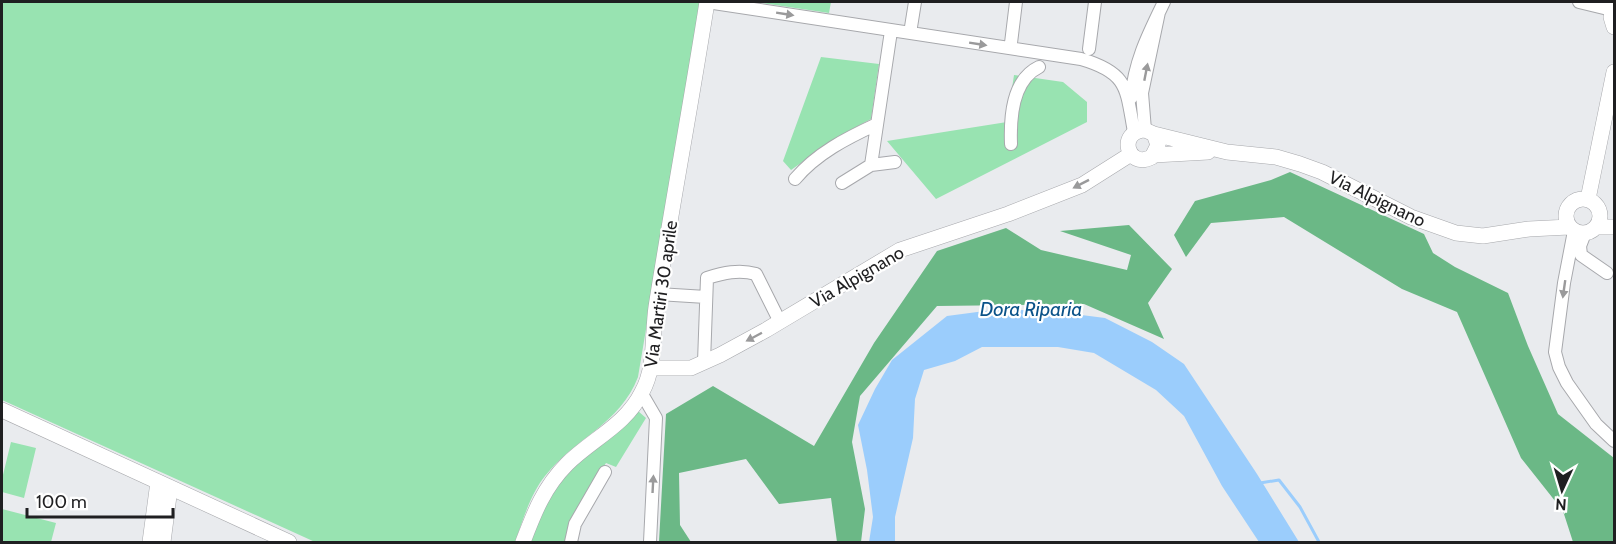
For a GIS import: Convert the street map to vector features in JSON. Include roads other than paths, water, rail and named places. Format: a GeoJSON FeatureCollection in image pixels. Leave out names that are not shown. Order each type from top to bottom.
{"type":"FeatureCollection","features":[{"type":"Feature","properties":{"kind":"street"},"geometry":{"type":"LineString","coordinates":[[707,2],[726,3],[891,31],[1081,59],[1096,64],[1122,81],[1130,109],[1144,132],[1158,145],[1154,154],[1143,160],[1134,158],[1128,144],[1130,137],[1144,132]]}},
{"type":"Feature","properties":{"kind":"street","name":"Via Martiri 30 aprile"},"geometry":{"type":"LineString","coordinates":[[523,543],[539,501],[551,481],[568,462],[626,416],[642,394],[651,368],[658,294],[707,2]]}},
{"type":"Feature","properties":{"kind":"street"},"geometry":{"type":"LineString","coordinates":[[911,27],[915,2]]}},
{"type":"Feature","properties":{"kind":"street"},"geometry":{"type":"LineString","coordinates":[[1011,43],[1016,2]]}},
{"type":"Feature","properties":{"kind":"street"},"geometry":{"type":"LineString","coordinates":[[1089,49],[1095,2]]}},
{"type":"Feature","properties":{"kind":"street"},"geometry":{"type":"LineString","coordinates":[[1579,2],[1613,8],[1611,17],[1614,27]]}},
{"type":"Feature","properties":{"kind":"street"},"geometry":{"type":"LineString","coordinates":[[1130,109],[1136,63],[1150,27],[1162,7]]}},
{"type":"Feature","properties":{"kind":"street"},"geometry":{"type":"LineString","coordinates":[[1144,132],[1143,93],[1162,7]]}},
{"type":"Feature","properties":{"kind":"street"},"geometry":{"type":"LineString","coordinates":[[871,165],[891,31]]}},
{"type":"Feature","properties":{"kind":"street"},"geometry":{"type":"LineString","coordinates":[[1011,144],[1013,111],[1018,89],[1028,72],[1039,67]]}},
{"type":"Feature","properties":{"kind":"street"},"geometry":{"type":"LineString","coordinates":[[1578,226],[1600,218],[1593,204],[1614,72]]}},
{"type":"Feature","properties":{"kind":"street"},"geometry":{"type":"LineString","coordinates":[[795,179],[808,164],[821,155],[877,123]]}},
{"type":"Feature","properties":{"kind":"street","name":"Via Alpignano"},"geometry":{"type":"LineString","coordinates":[[1144,132],[1227,152]]}},
{"type":"Feature","properties":{"kind":"street","name":"Via Alpignano"},"geometry":{"type":"LineString","coordinates":[[1154,154],[1227,152],[1276,157],[1322,172],[1411,217],[1456,233],[1483,236],[1528,229],[1578,226],[1614,227]]}},
{"type":"Feature","properties":{"kind":"street","name":"Via Alpignano"},"geometry":{"type":"LineString","coordinates":[[651,368],[691,368],[780,322],[900,250],[1008,214],[1082,185],[1131,154]]}},
{"type":"Feature","properties":{"kind":"street"},"geometry":{"type":"LineString","coordinates":[[842,183],[871,165],[895,162]]}},
{"type":"Feature","properties":{"kind":"street"},"geometry":{"type":"LineString","coordinates":[[1611,274],[1581,255],[1573,202],[1580,199],[1614,217]]}},
{"type":"Feature","properties":{"kind":"street"},"geometry":{"type":"LineString","coordinates":[[1578,226],[1569,261],[1555,352],[1567,383],[1596,424],[1614,441]]}},
{"type":"Feature","properties":{"kind":"street"},"geometry":{"type":"LineString","coordinates":[[1569,261],[1611,274]]}},
{"type":"Feature","properties":{"kind":"street"},"geometry":{"type":"LineString","coordinates":[[704,362],[707,278],[726,272],[756,274],[780,322]]}},
{"type":"Feature","properties":{"kind":"street"},"geometry":{"type":"LineString","coordinates":[[658,294],[706,297]]}},
{"type":"Feature","properties":{"kind":"street"},"geometry":{"type":"LineString","coordinates":[[642,394],[657,418],[650,543]]}},
{"type":"Feature","properties":{"kind":"street"},"geometry":{"type":"LineString","coordinates":[[2,410],[289,543]]}},
{"type":"Feature","properties":{"kind":"street"},"geometry":{"type":"LineString","coordinates":[[571,543],[575,524],[605,472]]}},
{"type":"Feature","properties":{"kind":"street"},"geometry":{"type":"LineString","coordinates":[[150,543],[164,485]]}},
{"type":"Feature","properties":{"kind":"street"},"geometry":{"type":"LineString","coordinates":[[163,543],[164,485]]}},
{"type":"Feature","properties":{"kind":"water"},"geometry":{"type":"Polygon","coordinates":[[[1000,309],[1058,312],[1105,318],[1152,342],[1184,364],[1299,542],[1259,542],[1222,486],[1184,416],[1156,390],[1094,353],[1058,347],[982,347],[955,361],[924,370],[915,399],[913,438],[895,517],[895,542],[869,542],[873,517],[858,425],[875,389],[892,360],[947,316],[1000,309]]]}},
{"type":"Feature","properties":{"kind":"waterway"},"geometry":{"type":"LineString","coordinates":[[1260,483],[1279,480],[1300,507],[1319,542]]}},
{"type":"Feature","properties":{"kind":"water label","name":"Dora Riparia"},"geometry":{"type":"Point","coordinates":[1031,309]}}]}
